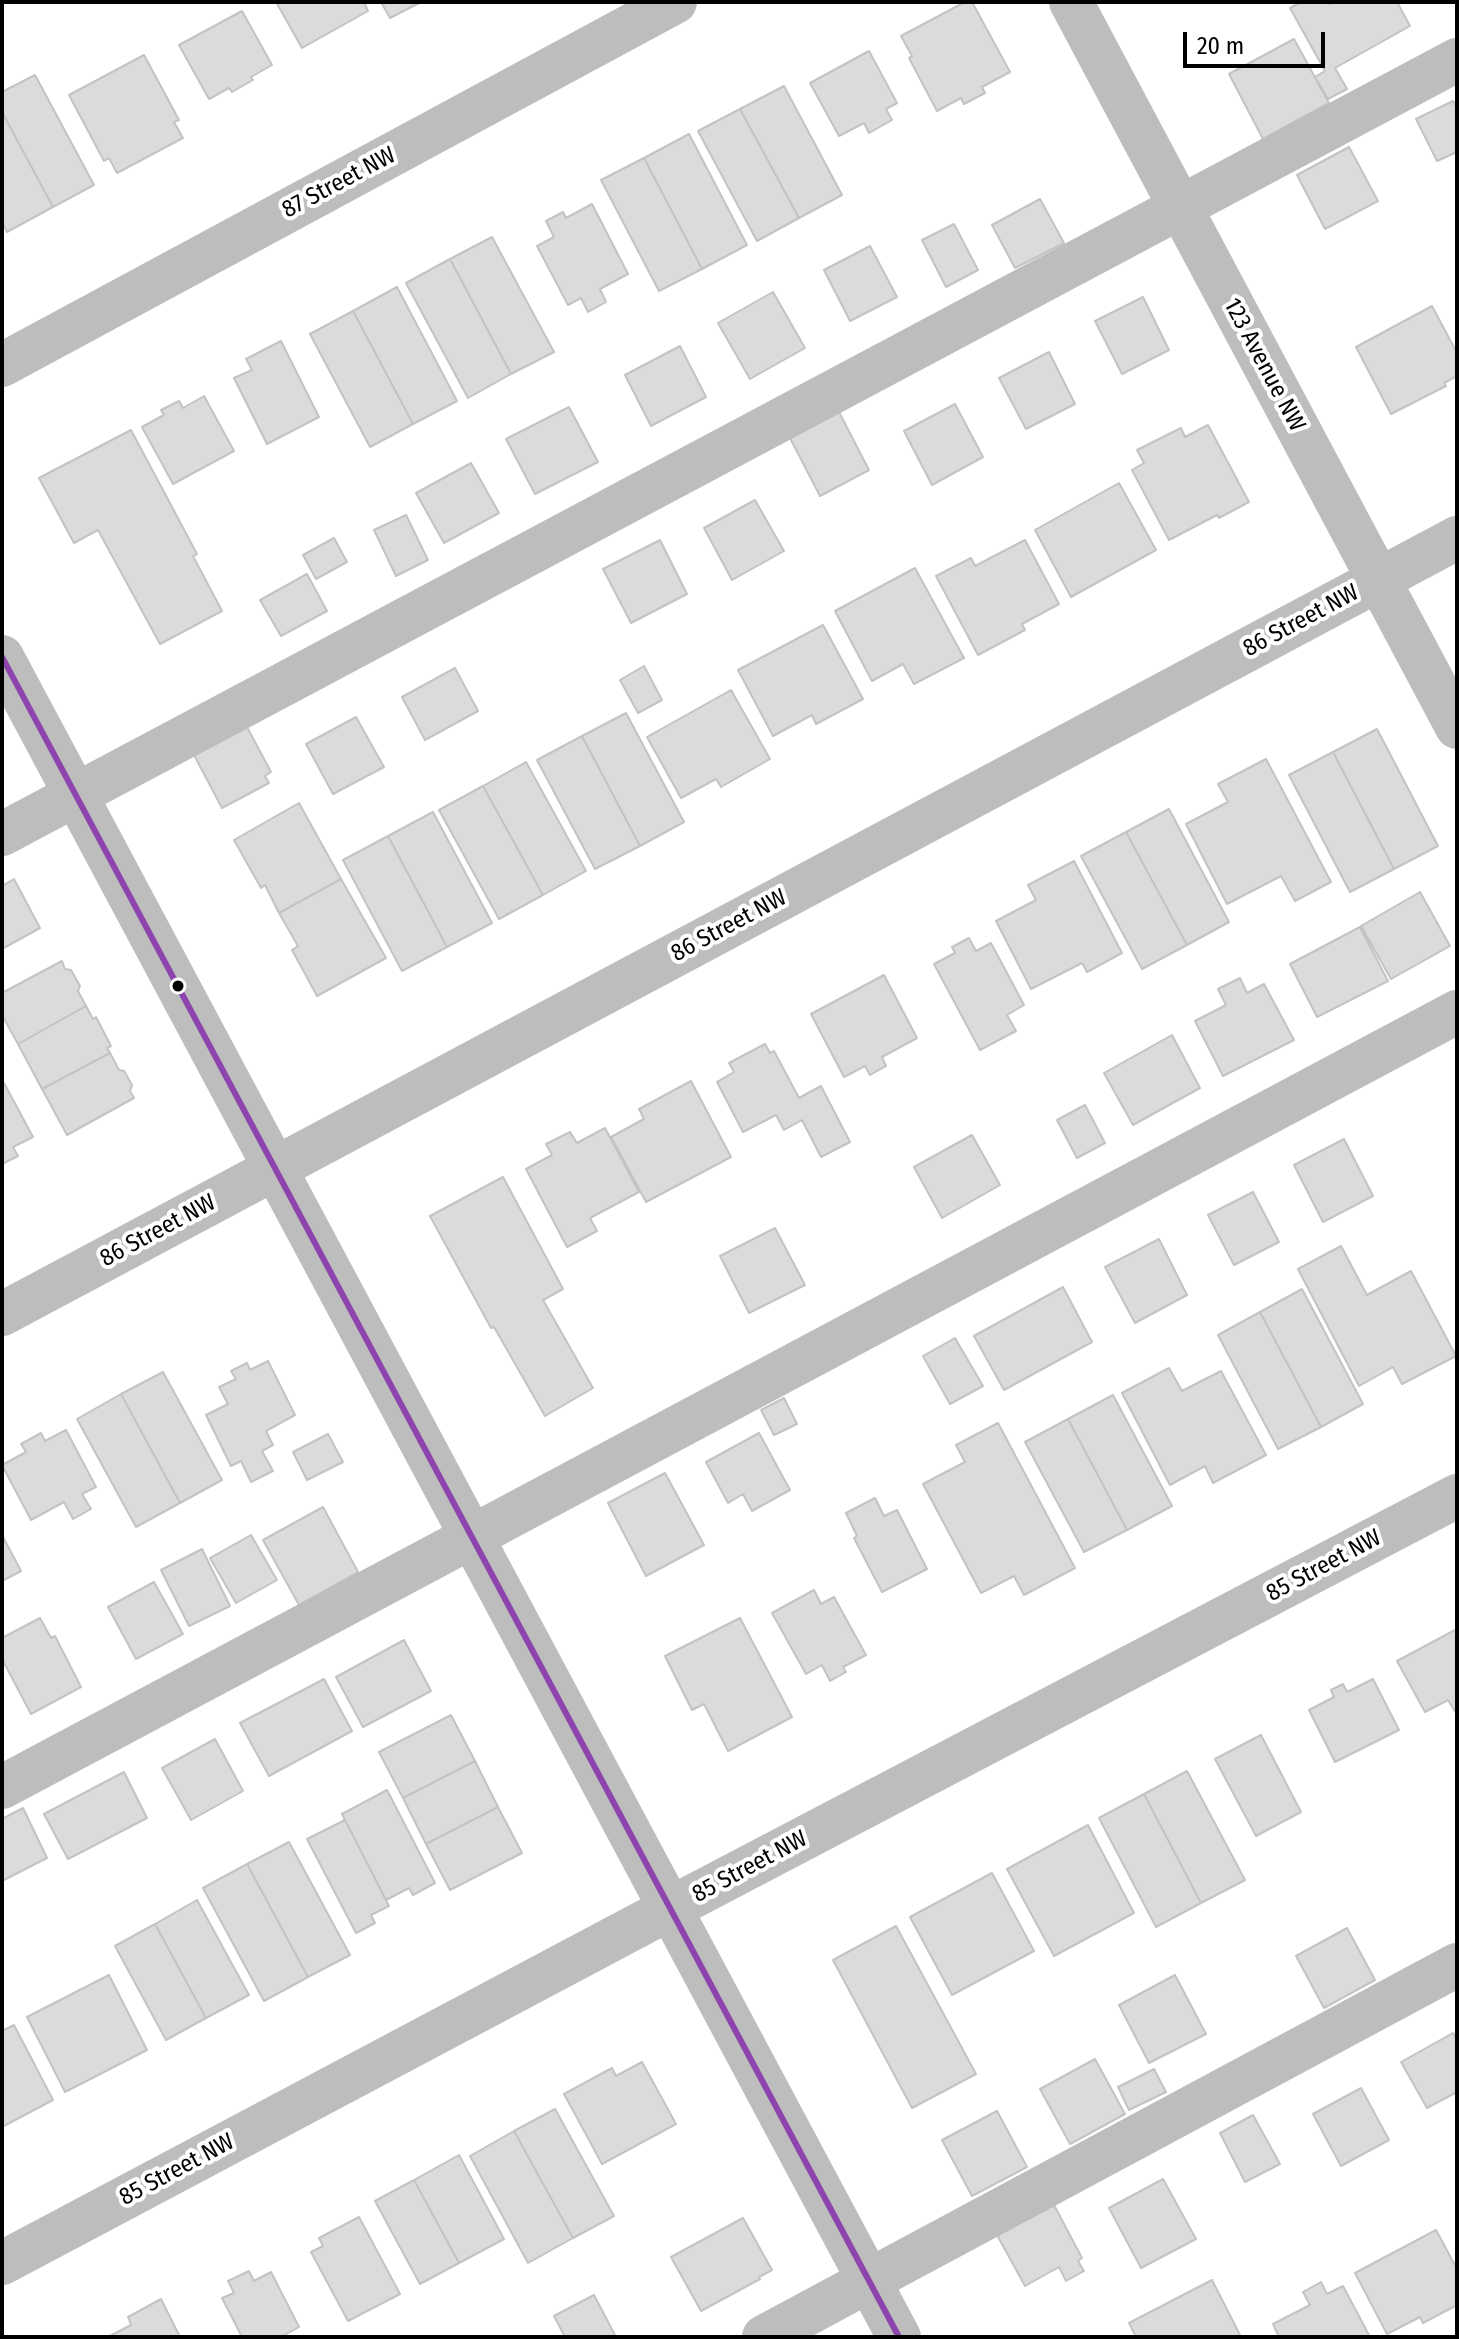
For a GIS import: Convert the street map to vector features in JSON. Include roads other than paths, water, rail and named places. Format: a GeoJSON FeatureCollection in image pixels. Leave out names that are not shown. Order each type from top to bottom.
{"type":"FeatureCollection","features":[{"type":"Feature","properties":{"kind":"street","name":"87 Street NW"},"geometry":{"type":"LineString","coordinates":[[2,365],[675,2]]}},
{"type":"Feature","properties":{"kind":"street","name":"123 Avenue NW"},"geometry":{"type":"LineString","coordinates":[[1071,2],[1457,727]]}},
{"type":"Feature","properties":{"kind":"street"},"geometry":{"type":"LineString","coordinates":[[2,834],[1457,60]]}},
{"type":"Feature","properties":{"kind":"street","name":"86 Street NW"},"geometry":{"type":"LineString","coordinates":[[2,1314],[1457,538]]}},
{"type":"Feature","properties":{"kind":"street"},"geometry":{"type":"LineString","coordinates":[[2,657],[899,2337]]}},
{"type":"Feature","properties":{"kind":"street"},"geometry":{"type":"LineString","coordinates":[[2,1787],[1457,1012]]}},
{"type":"Feature","properties":{"kind":"street","name":"85 Street NW"},"geometry":{"type":"LineString","coordinates":[[2,2263],[1457,1496]]}},
{"type":"Feature","properties":{"kind":"street"},"geometry":{"type":"LineString","coordinates":[[764,2337],[1457,1965]]}}]}
